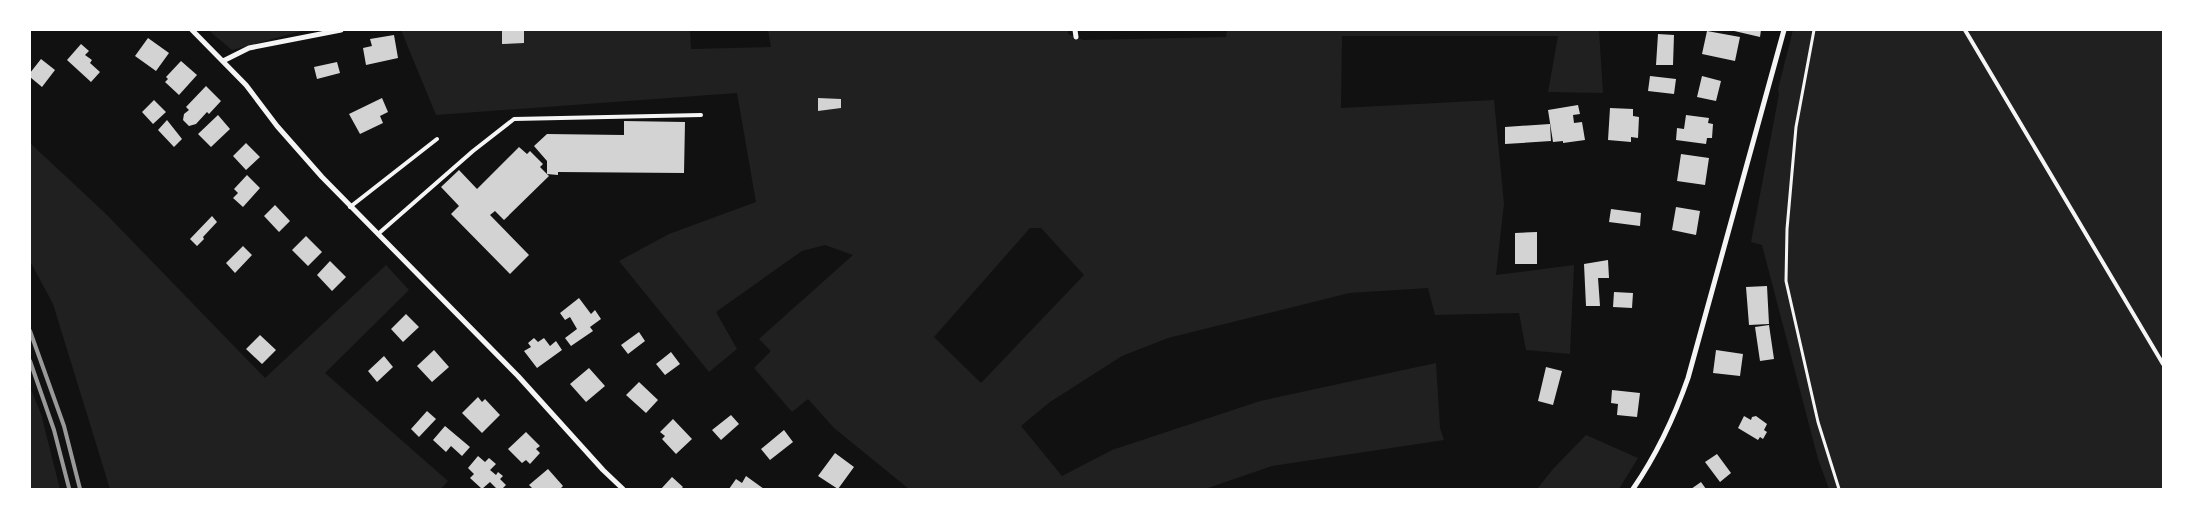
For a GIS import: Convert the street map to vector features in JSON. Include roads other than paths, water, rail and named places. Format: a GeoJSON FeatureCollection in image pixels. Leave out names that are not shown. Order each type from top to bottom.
{"type":"FeatureCollection","features":[{"type":"Feature","properties":{"kind":"street"},"geometry":{"type":"LineString","coordinates":[[192,30],[246,85],[277,126],[350,207],[518,376],[602,470],[623,489]]}},
{"type":"Feature","properties":{"kind":"street"},"geometry":{"type":"LineString","coordinates":[[223,60],[248,48],[341,30]]}},
{"type":"Feature","properties":{"kind":"street"},"geometry":{"type":"LineString","coordinates":[[1075,30],[1076,37]]}},
{"type":"Feature","properties":{"kind":"street"},"geometry":{"type":"LineString","coordinates":[[1633,489],[1668,430],[1688,378],[1784,30]]}},
{"type":"Feature","properties":{"kind":"lane"},"geometry":{"type":"LineString","coordinates":[[1965,30],[2163,364]]}},
{"type":"Feature","properties":{"kind":"lane"},"geometry":{"type":"LineString","coordinates":[[378,234],[473,151],[514,119],[702,115]]}},
{"type":"Feature","properties":{"kind":"lane"},"geometry":{"type":"LineString","coordinates":[[350,207],[437,139]]}},
{"type":"Feature","properties":{"kind":"railway"},"geometry":{"type":"LineString","coordinates":[[30,331],[64,426],[80,489]]}},
{"type":"Feature","properties":{"kind":"railway"},"geometry":{"type":"LineString","coordinates":[[30,361],[54,430],[69,488]]}}]}
